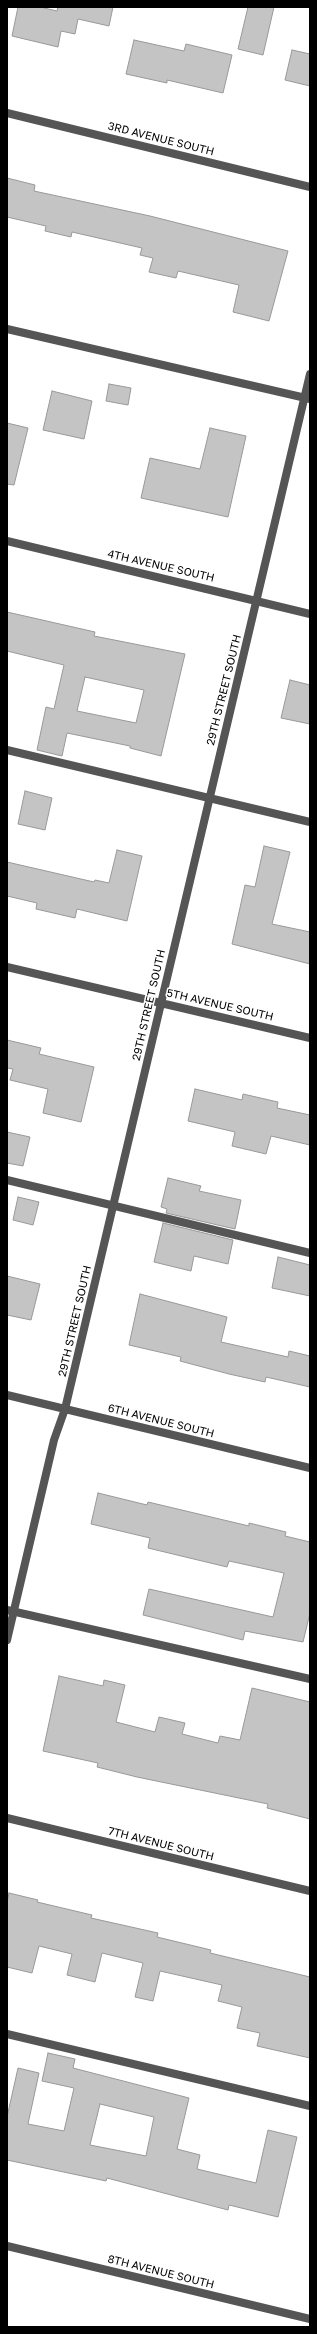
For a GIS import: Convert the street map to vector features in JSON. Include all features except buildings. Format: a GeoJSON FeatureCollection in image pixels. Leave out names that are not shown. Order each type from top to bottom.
{"type":"FeatureCollection","features":[{"type":"Feature","properties":{"kind":"street","name":"3RD AVENUE SOUTH"},"geometry":{"type":"LineString","coordinates":[[7,113],[310,186]]}},
{"type":"Feature","properties":{"kind":"street"},"geometry":{"type":"LineString","coordinates":[[7,329],[307,399]]}},
{"type":"Feature","properties":{"kind":"street","name":"29TH STREET SOUTH"},"geometry":{"type":"LineString","coordinates":[[7,1640],[10,1610],[54,1440],[65,1409],[160,1002],[307,399],[310,374]]}},
{"type":"Feature","properties":{"kind":"street","name":"4TH AVENUE SOUTH"},"geometry":{"type":"LineString","coordinates":[[7,541],[310,614]]}},
{"type":"Feature","properties":{"kind":"street"},"geometry":{"type":"LineString","coordinates":[[7,750],[310,822]]}},
{"type":"Feature","properties":{"kind":"street","name":"5TH AVENUE SOUTH"},"geometry":{"type":"LineString","coordinates":[[7,967],[310,1038]]}},
{"type":"Feature","properties":{"kind":"street"},"geometry":{"type":"LineString","coordinates":[[7,1180],[310,1254]]}},
{"type":"Feature","properties":{"kind":"street","name":"6TH AVENUE SOUTH"},"geometry":{"type":"LineString","coordinates":[[7,1395],[310,1468]]}},
{"type":"Feature","properties":{"kind":"street"},"geometry":{"type":"LineString","coordinates":[[10,1610],[310,1679]]}},
{"type":"Feature","properties":{"kind":"street","name":"7TH AVENUE SOUTH"},"geometry":{"type":"LineString","coordinates":[[7,1818],[310,1891]]}},
{"type":"Feature","properties":{"kind":"street"},"geometry":{"type":"LineString","coordinates":[[7,2034],[310,2106]]}},
{"type":"Feature","properties":{"kind":"street","name":"8TH AVENUE SOUTH"},"geometry":{"type":"LineString","coordinates":[[7,2246],[310,2319]]}},
{"type":"Feature","properties":{"kind":"street"},"geometry":{"type":"LineString","coordinates":[[309,2327],[310,2323]]}}]}
